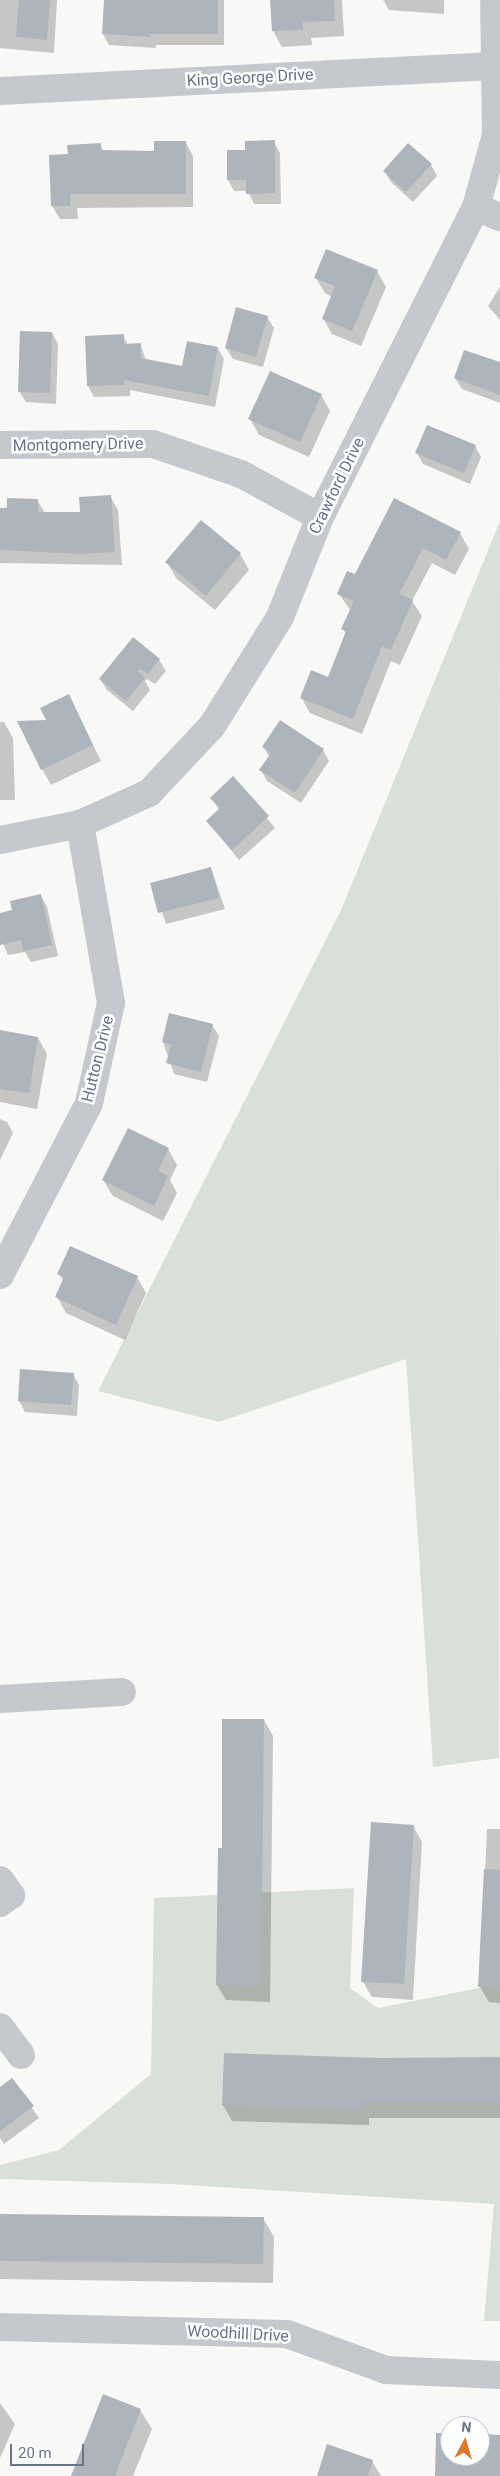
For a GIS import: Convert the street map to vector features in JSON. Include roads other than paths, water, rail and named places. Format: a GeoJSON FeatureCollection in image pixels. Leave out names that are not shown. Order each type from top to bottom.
{"type":"FeatureCollection","features":[{"type":"Feature","properties":{"kind":"street","name":"Crawford Drive"},"geometry":{"type":"LineString","coordinates":[[0,840],[80,824],[149,793],[212,726],[280,617],[320,518],[488,212],[496,135],[497,65],[494,0]]}},
{"type":"Feature","properties":{"kind":"street","name":"King George Drive"},"geometry":{"type":"LineString","coordinates":[[0,91],[497,65]]}},
{"type":"Feature","properties":{"kind":"street","name":"Montgomery Drive"},"geometry":{"type":"LineString","coordinates":[[0,445],[153,444],[241,474],[320,518]]}},
{"type":"Feature","properties":{"kind":"street","name":"Hutton Drive"},"geometry":{"type":"LineString","coordinates":[[0,1275],[89,1103],[111,1003],[80,824]]}},
{"type":"Feature","properties":{"kind":"street"},"geometry":{"type":"LineString","coordinates":[[0,1699],[122,1692]]}},
{"type":"Feature","properties":{"kind":"street"},"geometry":{"type":"LineString","coordinates":[[0,1880],[11,1896],[0,1903]]}},
{"type":"Feature","properties":{"kind":"street"},"geometry":{"type":"LineString","coordinates":[[0,2027],[21,2056]]}},
{"type":"Feature","properties":{"kind":"street","name":"Woodhill Drive"},"geometry":{"type":"LineString","coordinates":[[0,2327],[287,2334],[386,2370],[500,2374]]}}]}
